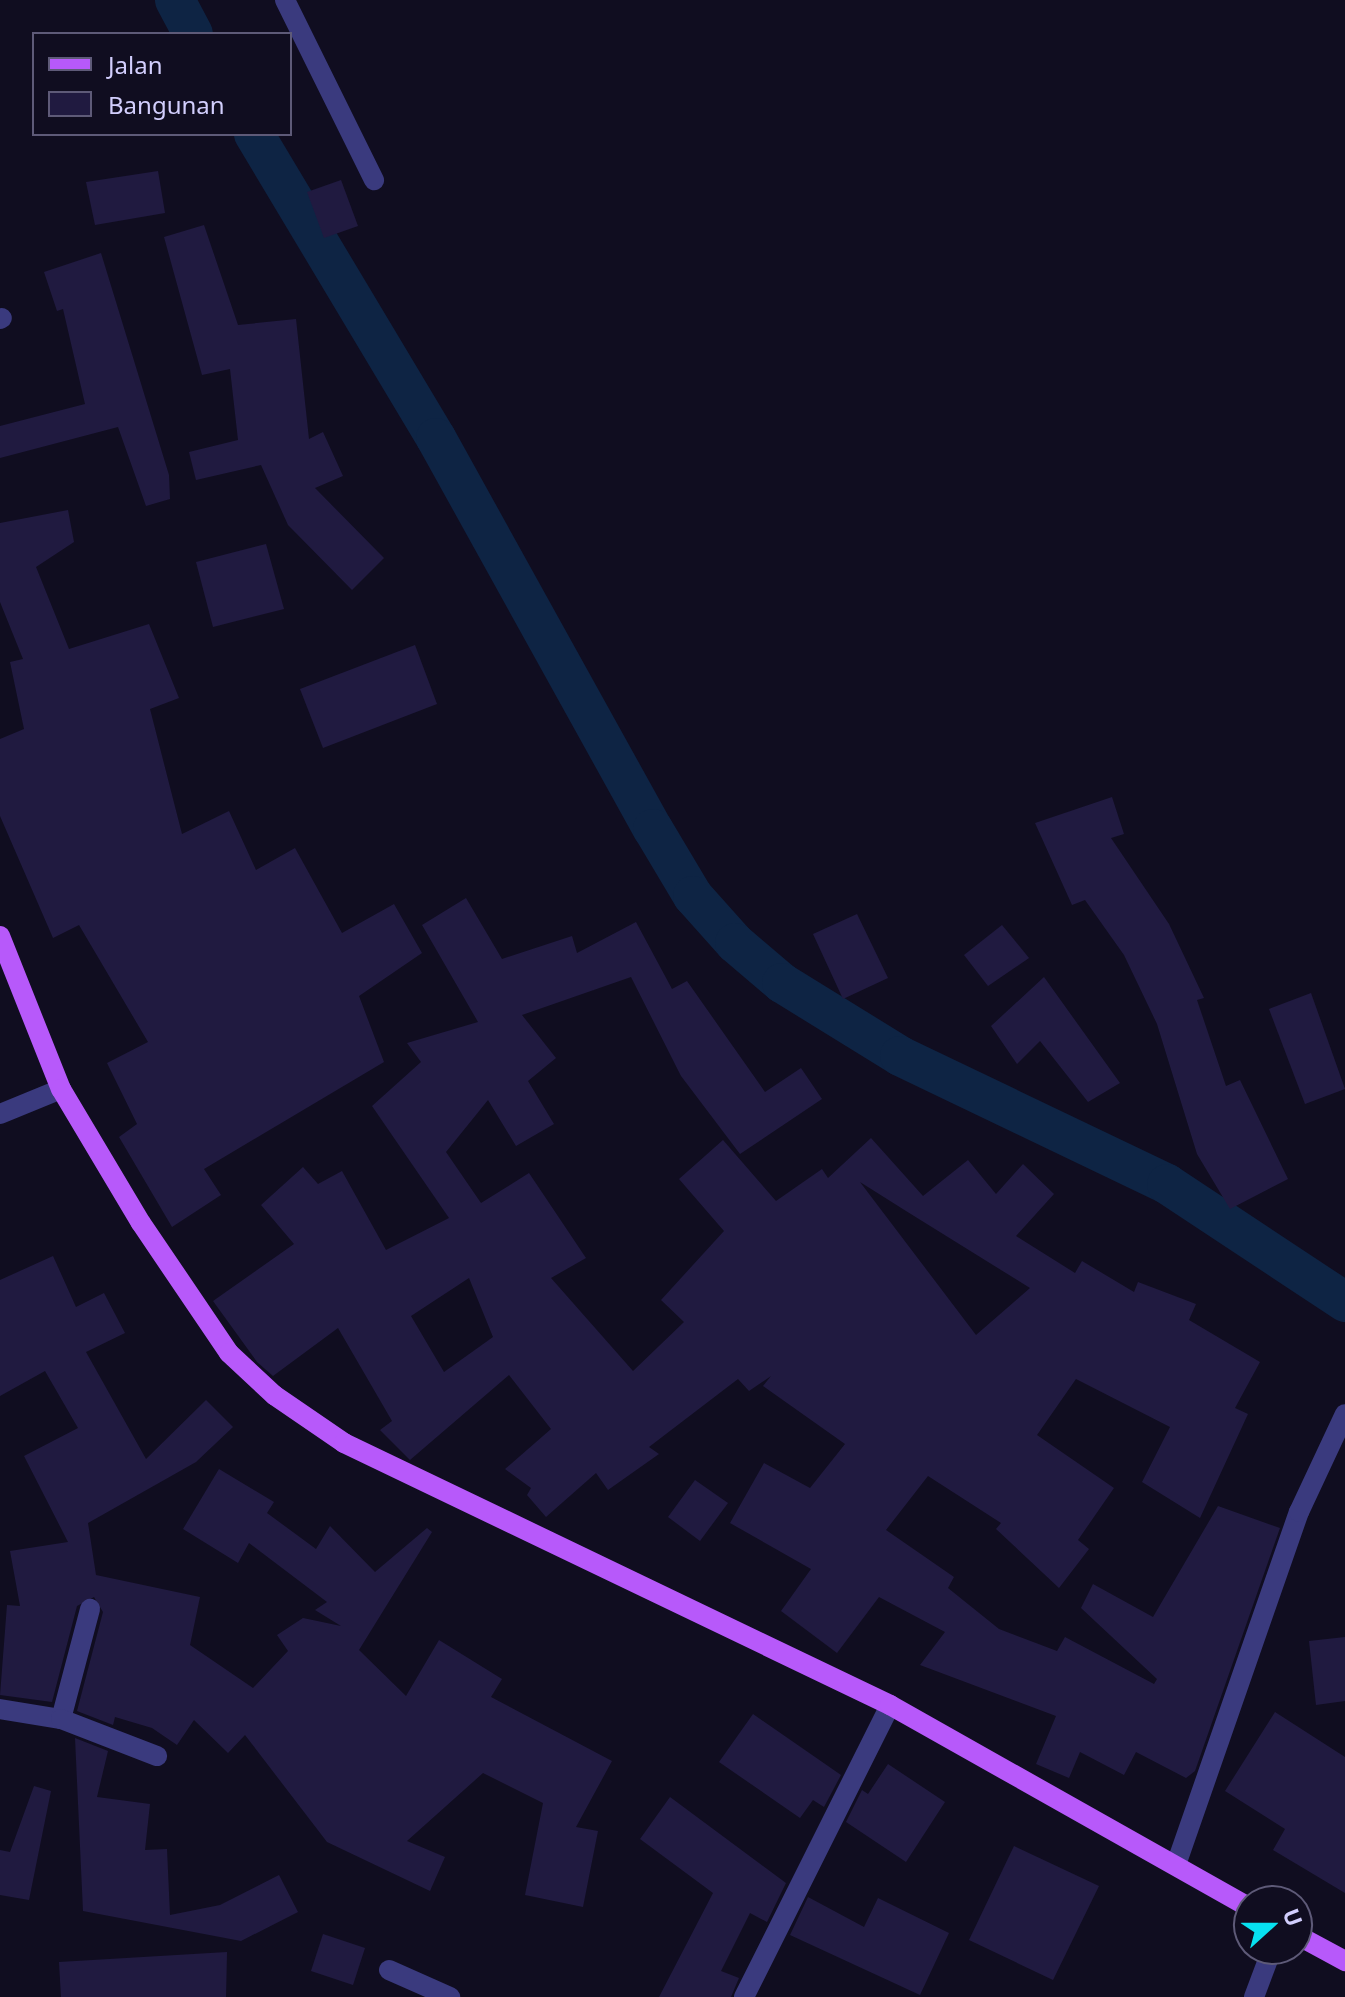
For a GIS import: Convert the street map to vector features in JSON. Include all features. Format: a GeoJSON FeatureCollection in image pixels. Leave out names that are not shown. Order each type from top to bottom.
{"type":"FeatureCollection","features":[{"type":"Feature","properties":{"kind":"main road"},"geometry":{"type":"LineString","coordinates":[[0,936],[61,1089],[229,1353],[274,1395],[344,1443],[890,1705],[1177,1862],[1233,1897]]}},
{"type":"Feature","properties":{"kind":"main road"},"geometry":{"type":"LineString","coordinates":[[1313,1944],[1345,1961]]}},
{"type":"Feature","properties":{"kind":"street"},"geometry":{"type":"LineString","coordinates":[[285,0],[374,180]]}},
{"type":"Feature","properties":{"kind":"street"},"geometry":{"type":"LineString","coordinates":[[0,1114],[61,1089]]}},
{"type":"Feature","properties":{"kind":"street"},"geometry":{"type":"LineString","coordinates":[[1177,1862],[1299,1512],[1345,1414]]}},
{"type":"Feature","properties":{"kind":"street"},"geometry":{"type":"LineString","coordinates":[[61,1719],[90,1609]]}},
{"type":"Feature","properties":{"kind":"street"},"geometry":{"type":"LineString","coordinates":[[744,1997],[890,1705]]}},
{"type":"Feature","properties":{"kind":"street"},"geometry":{"type":"LineString","coordinates":[[0,1709],[61,1719],[157,1756]]}},
{"type":"Feature","properties":{"kind":"street"},"geometry":{"type":"LineString","coordinates":[[1254,1997],[1266,1965]]}},
{"type":"Feature","properties":{"kind":"street"},"geometry":{"type":"LineString","coordinates":[[389,1970],[450,1997]]}},
{"type":"Feature","properties":{"kind":"building"},"geometry":{"type":"Polygon","coordinates":[[[158,171],[165,213],[95,225],[86,182],[158,171]]]}},
{"type":"Feature","properties":{"kind":"building"},"geometry":{"type":"Polygon","coordinates":[[[341,180],[358,226],[324,238],[307,192],[341,180]]]}},
{"type":"Feature","properties":{"kind":"building"},"geometry":{"type":"Polygon","coordinates":[[[204,225],[238,325],[296,319],[309,439],[323,432],[343,476],[315,488],[384,558],[352,590],[288,525],[261,465],[196,480],[189,452],[238,440],[230,369],[202,375],[164,237],[204,225]]]}},
{"type":"Feature","properties":{"kind":"building"},"geometry":{"type":"Polygon","coordinates":[[[101,253],[169,475],[170,499],[146,506],[118,427],[0,458],[0,426],[85,404],[63,309],[57,311],[44,272],[101,253]]]}},
{"type":"Feature","properties":{"kind":"building"},"geometry":{"type":"Polygon","coordinates":[[[68,510],[74,542],[36,567],[69,649],[149,624],[179,698],[150,709],[182,834],[229,811],[256,870],[295,848],[342,933],[394,904],[422,953],[359,996],[384,1062],[204,1169],[221,1195],[172,1227],[119,1137],[137,1124],[107,1063],[148,1042],[79,925],[53,938],[0,816],[0,739],[24,729],[10,662],[23,659],[0,602],[0,523],[68,510]]]}},
{"type":"Feature","properties":{"kind":"building"},"geometry":{"type":"Polygon","coordinates":[[[266,544],[284,609],[213,627],[196,562],[266,544]]]}},
{"type":"Feature","properties":{"kind":"building"},"geometry":{"type":"Polygon","coordinates":[[[415,645],[437,704],[323,748],[300,689],[415,645]]]}},
{"type":"Feature","properties":{"kind":"building"},"geometry":{"type":"Polygon","coordinates":[[[1112,797],[1124,834],[1111,838],[1169,924],[1204,998],[1197,1000],[1226,1086],[1240,1080],[1288,1179],[1230,1209],[1197,1154],[1157,1024],[1124,955],[1085,900],[1072,905],[1035,823],[1112,797]]]}},
{"type":"Feature","properties":{"kind":"building"},"geometry":{"type":"Polygon","coordinates":[[[466,898],[502,959],[572,936],[577,953],[636,922],[672,989],[687,981],[765,1092],[801,1068],[822,1099],[740,1154],[681,1076],[631,977],[522,1015],[556,1058],[528,1081],[554,1124],[516,1146],[488,1100],[446,1152],[481,1203],[529,1173],[586,1258],[551,1278],[633,1371],[684,1322],[661,1300],[724,1231],[679,1179],[723,1140],[776,1201],[822,1169],[828,1178],[871,1138],[923,1196],[968,1160],[996,1194],[1023,1164],[1054,1194],[1016,1236],[1075,1273],[1082,1261],[1134,1292],[1138,1282],[1196,1304],[1189,1320],[1260,1362],[1235,1408],[1248,1414],[1200,1518],[1142,1482],[1170,1427],[1076,1379],[1037,1435],[1114,1488],[1078,1540],[1089,1549],[1059,1588],[996,1529],[1001,1523],[928,1476],[886,1530],[954,1577],[948,1588],[999,1629],[1057,1651],[1065,1637],[1154,1684],[1157,1679],[1081,1608],[1093,1584],[1153,1617],[1218,1506],[1280,1528],[1195,1771],[1186,1778],[1136,1752],[1124,1775],[1080,1752],[1069,1778],[1036,1764],[1056,1716],[920,1665],[945,1632],[879,1597],[837,1653],[781,1611],[811,1569],[730,1523],[764,1463],[810,1488],[845,1444],[763,1386],[771,1376],[749,1391],[738,1379],[649,1447],[659,1454],[608,1490],[596,1473],[546,1517],[527,1495],[531,1488],[505,1469],[551,1429],[509,1375],[410,1460],[380,1430],[392,1421],[338,1328],[273,1376],[257,1362],[213,1301],[294,1244],[261,1205],[303,1167],[318,1184],[342,1171],[386,1250],[449,1218],[372,1106],[421,1062],[407,1043],[478,1022],[422,925],[466,898]],[[860,1182],[976,1335],[1030,1288],[906,1211],[860,1182]],[[469,1278],[411,1316],[444,1372],[493,1337],[469,1278]]]}},
{"type":"Feature","properties":{"kind":"building"},"geometry":{"type":"Polygon","coordinates":[[[857,914],[888,978],[843,999],[813,934],[857,914]]]}},
{"type":"Feature","properties":{"kind":"building"},"geometry":{"type":"Polygon","coordinates":[[[1002,925],[1029,958],[988,986],[964,955],[1002,925]]]}},
{"type":"Feature","properties":{"kind":"building"},"geometry":{"type":"Polygon","coordinates":[[[1044,977],[1120,1083],[1088,1102],[1040,1041],[1017,1064],[991,1026],[1044,977]]]}},
{"type":"Feature","properties":{"kind":"building"},"geometry":{"type":"Polygon","coordinates":[[[1311,993],[1345,1089],[1305,1104],[1269,1009],[1311,993]]]}},
{"type":"Feature","properties":{"kind":"building"},"geometry":{"type":"Polygon","coordinates":[[[53,1256],[76,1307],[104,1293],[125,1333],[86,1352],[146,1459],[206,1400],[233,1427],[196,1462],[88,1523],[96,1575],[200,1597],[190,1645],[253,1688],[288,1651],[277,1635],[303,1618],[341,1626],[315,1610],[327,1602],[249,1543],[238,1563],[183,1529],[219,1469],[274,1502],[267,1513],[316,1549],[330,1526],[375,1572],[427,1528],[432,1532],[359,1650],[406,1696],[439,1640],[502,1679],[491,1697],[612,1761],[576,1827],[598,1831],[583,1907],[525,1895],[543,1803],[483,1773],[407,1841],[445,1857],[430,1891],[327,1842],[245,1735],[228,1753],[194,1720],[177,1745],[152,1728],[115,1717],[113,1725],[77,1711],[103,1612],[94,1597],[77,1606],[52,1702],[0,1695],[7,1605],[20,1606],[10,1551],[68,1542],[24,1456],[78,1428],[45,1371],[0,1396],[0,1280],[53,1256]]]}},
{"type":"Feature","properties":{"kind":"building"},"geometry":{"type":"Polygon","coordinates":[[[695,1480],[728,1503],[700,1541],[668,1517],[695,1480]]]}},
{"type":"Feature","properties":{"kind":"building"},"geometry":{"type":"Polygon","coordinates":[[[1345,1637],[1345,1701],[1316,1705],[1309,1641],[1345,1637]]]}},
{"type":"Feature","properties":{"kind":"building"},"geometry":{"type":"Polygon","coordinates":[[[1275,1712],[1345,1757],[1345,1893],[1273,1850],[1285,1829],[1225,1791],[1275,1712]]]}},
{"type":"Feature","properties":{"kind":"building"},"geometry":{"type":"Polygon","coordinates":[[[753,1714],[841,1775],[824,1807],[813,1800],[800,1818],[719,1762],[753,1714]]]}},
{"type":"Feature","properties":{"kind":"building"},"geometry":{"type":"Polygon","coordinates":[[[75,1738],[108,1751],[97,1797],[150,1804],[145,1850],[167,1849],[170,1915],[220,1905],[279,1875],[298,1912],[241,1941],[83,1911],[75,1738]]]}},
{"type":"Feature","properties":{"kind":"building"},"geometry":{"type":"Polygon","coordinates":[[[888,1764],[945,1802],[906,1862],[846,1822],[862,1790],[868,1794],[888,1764]]]}},
{"type":"Feature","properties":{"kind":"building"},"geometry":{"type":"Polygon","coordinates":[[[34,1786],[51,1791],[29,1900],[0,1895],[0,1850],[10,1852],[34,1786]]]}},
{"type":"Feature","properties":{"kind":"building"},"geometry":{"type":"Polygon","coordinates":[[[670,1797],[786,1883],[767,1922],[750,1913],[721,1971],[739,1978],[731,1997],[659,1997],[713,1893],[640,1839],[670,1797]]]}},
{"type":"Feature","properties":{"kind":"building"},"geometry":{"type":"Polygon","coordinates":[[[1014,1846],[1099,1886],[1053,1980],[969,1940],[1014,1846]]]}},
{"type":"Feature","properties":{"kind":"building"},"geometry":{"type":"Polygon","coordinates":[[[808,1897],[864,1927],[878,1898],[949,1933],[920,1995],[790,1935],[808,1897]]]}},
{"type":"Feature","properties":{"kind":"building"},"geometry":{"type":"Polygon","coordinates":[[[323,1934],[365,1948],[353,1985],[311,1971],[323,1934]]]}},
{"type":"Feature","properties":{"kind":"building"},"geometry":{"type":"Polygon","coordinates":[[[227,1952],[226,1997],[61,1997],[59,1962],[227,1952]]]}},
{"type":"Feature","properties":{"kind":"waterway"},"geometry":{"type":"LineString","coordinates":[[175,0],[192,32]]}},
{"type":"Feature","properties":{"kind":"waterway"},"geometry":{"type":"LineString","coordinates":[[255,136],[436,438],[653,829],[693,896],[735,943],[782,983],[900,1056],[1167,1184],[1345,1302]]}}]}
